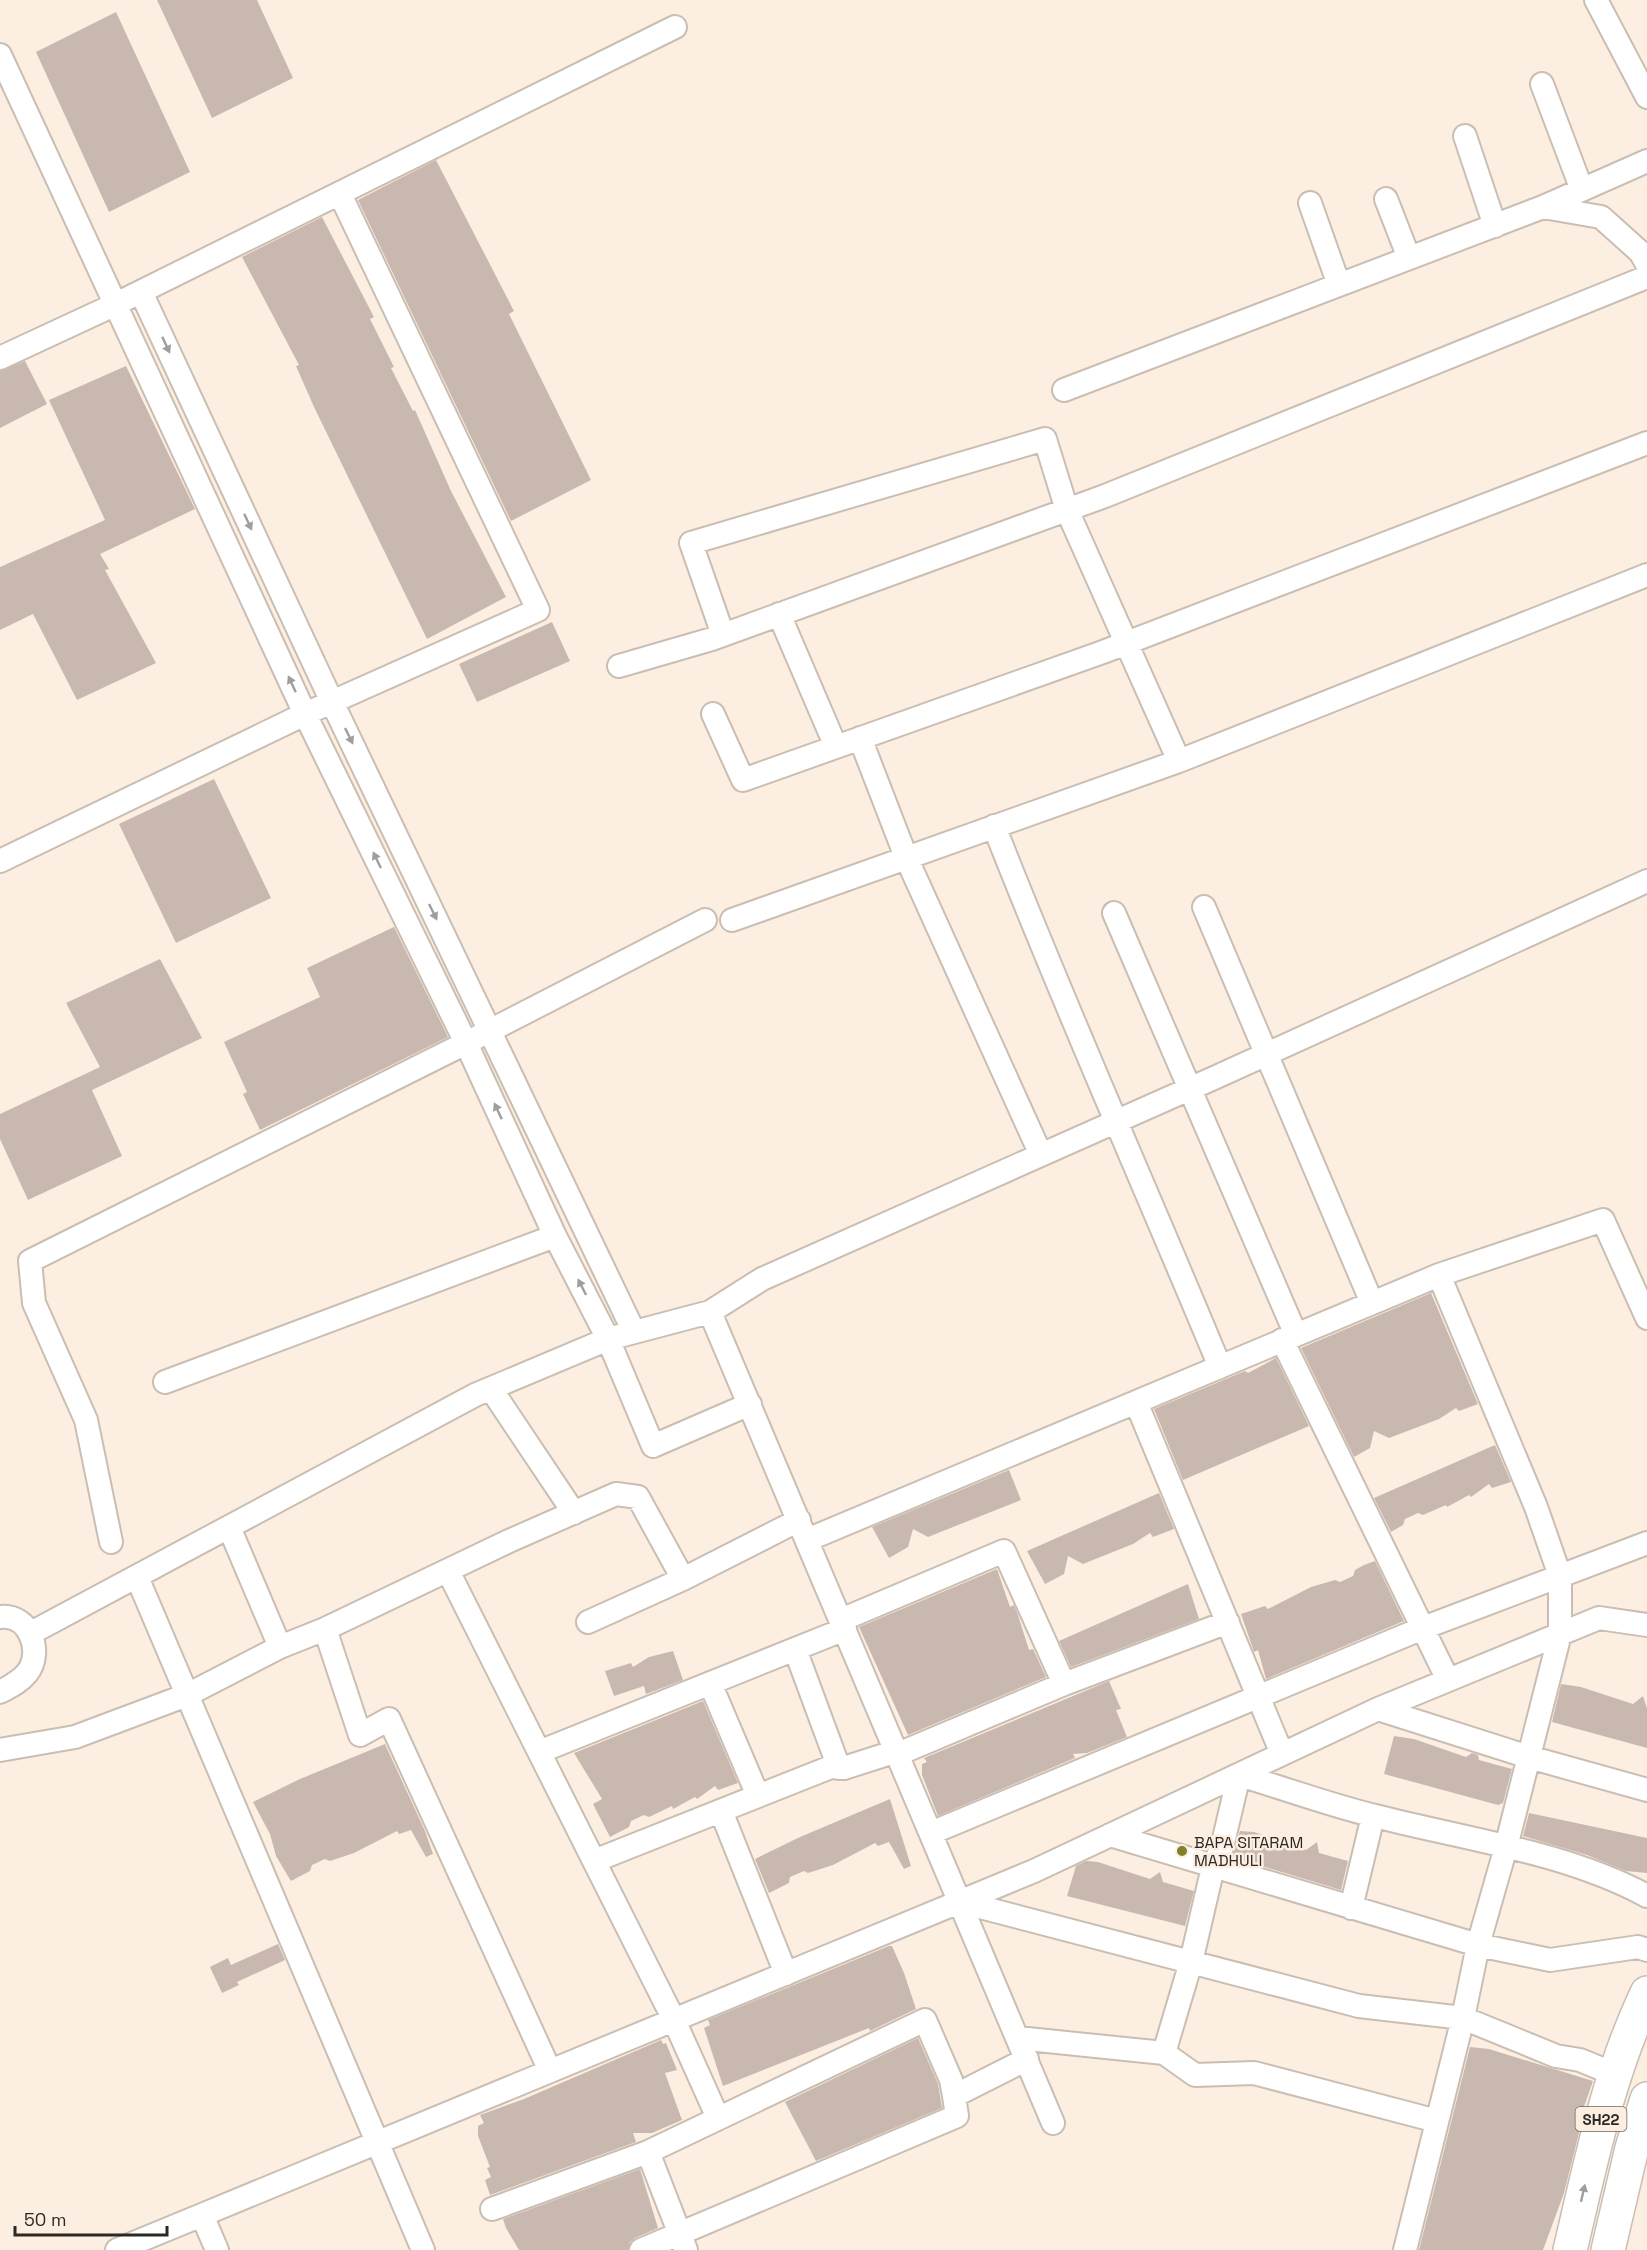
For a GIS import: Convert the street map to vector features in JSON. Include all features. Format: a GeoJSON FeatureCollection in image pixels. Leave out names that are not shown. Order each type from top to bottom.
{"type":"FeatureCollection","features":[{"type":"Feature","properties":{"kind":"main road","name":"SH22"},"geometry":{"type":"LineString","coordinates":[[1570,2250],[1610,2087],[1628,2034],[1647,1993]]}},
{"type":"Feature","properties":{"kind":"main road","name":"SH22"},"geometry":{"type":"LineString","coordinates":[[1608,2250],[1646,2108]]}},
{"type":"Feature","properties":{"kind":"street"},"geometry":{"type":"LineString","coordinates":[[1596,0],[1647,97]]}},
{"type":"Feature","properties":{"kind":"street"},"geometry":{"type":"LineString","coordinates":[[0,358],[141,292],[675,27]]}},
{"type":"Feature","properties":{"kind":"street"},"geometry":{"type":"LineString","coordinates":[[0,55],[305,714],[466,1043],[555,1236],[608,1340],[653,1446],[750,1404]]}},
{"type":"Feature","properties":{"kind":"street"},"geometry":{"type":"LineString","coordinates":[[1542,84],[1591,186],[1618,233]]}},
{"type":"Feature","properties":{"kind":"street"},"geometry":{"type":"LineString","coordinates":[[1465,136],[1495,226]]}},
{"type":"Feature","properties":{"kind":"street"},"geometry":{"type":"LineString","coordinates":[[1064,390],[1495,226],[1647,161]]}},
{"type":"Feature","properties":{"kind":"street"},"geometry":{"type":"LineString","coordinates":[[0,861],[305,714],[538,610],[340,194]]}},
{"type":"Feature","properties":{"kind":"street"},"geometry":{"type":"LineString","coordinates":[[1386,199],[1409,258]]}},
{"type":"Feature","properties":{"kind":"street"},"geometry":{"type":"LineString","coordinates":[[1310,203],[1339,285]]}},
{"type":"Feature","properties":{"kind":"street"},"geometry":{"type":"LineString","coordinates":[[1543,207],[1601,217],[1640,252],[1647,264]]}},
{"type":"Feature","properties":{"kind":"street"},"geometry":{"type":"LineString","coordinates":[[619,666],[723,635],[1067,510],[1647,277]]}},
{"type":"Feature","properties":{"kind":"street"},"geometry":{"type":"LineString","coordinates":[[141,292],[333,702],[634,1332]]}},
{"type":"Feature","properties":{"kind":"street"},"geometry":{"type":"LineString","coordinates":[[723,635],[691,543],[1045,439],[1067,510],[1179,761]]}},
{"type":"Feature","properties":{"kind":"street"},"geometry":{"type":"LineString","coordinates":[[713,714],[743,780],[1125,644],[1647,442]]}},
{"type":"Feature","properties":{"kind":"street"},"geometry":{"type":"LineString","coordinates":[[732,920],[1179,761],[1647,575]]}},
{"type":"Feature","properties":{"kind":"street"},"geometry":{"type":"LineString","coordinates":[[779,614],[836,747]]}},
{"type":"Feature","properties":{"kind":"street"},"geometry":{"type":"LineString","coordinates":[[860,738],[906,857],[1041,1155]]}},
{"type":"Feature","properties":{"kind":"street"},"geometry":{"type":"LineString","coordinates":[[994,826],[1046,960],[1118,1121],[1220,1367]]}},
{"type":"Feature","properties":{"kind":"street"},"geometry":{"type":"LineString","coordinates":[[31,1634],[491,1389],[608,1340],[710,1312],[762,1279],[1118,1121],[1647,881]]}},
{"type":"Feature","properties":{"kind":"street"},"geometry":{"type":"LineString","coordinates":[[1204,907],[1372,1302]]}},
{"type":"Feature","properties":{"kind":"street"},"geometry":{"type":"LineString","coordinates":[[1114,913],[1191,1088],[1289,1338],[1448,1680]]}},
{"type":"Feature","properties":{"kind":"street"},"geometry":{"type":"LineString","coordinates":[[111,1542],[86,1420],[34,1302],[30,1260],[490,1031],[705,920]]}},
{"type":"Feature","properties":{"kind":"street"},"geometry":{"type":"LineString","coordinates":[[588,1622],[683,1579],[803,1530],[1136,1402],[1439,1275],[1603,1220],[1647,1318]]}},
{"type":"Feature","properties":{"kind":"street"},"geometry":{"type":"LineString","coordinates":[[165,1382],[555,1236]]}},
{"type":"Feature","properties":{"kind":"street"},"geometry":{"type":"LineString","coordinates":[[1405,2250],[1463,2018],[1478,1945],[1506,1847],[1560,1634],[1560,1576],[1536,1507],[1439,1275]]}},
{"type":"Feature","properties":{"kind":"street"},"geometry":{"type":"LineString","coordinates":[[710,1312],[1053,2123]]}},
{"type":"Feature","properties":{"kind":"street"},"geometry":{"type":"LineString","coordinates":[[491,1389],[574,1513]]}},
{"type":"Feature","properties":{"kind":"street"},"geometry":{"type":"LineString","coordinates":[[1136,1402],[1282,1754]]}},
{"type":"Feature","properties":{"kind":"street"},"geometry":{"type":"LineString","coordinates":[[0,1750],[75,1737],[187,1695],[280,1647],[325,1629],[616,1494],[638,1497],[683,1579]]}},
{"type":"Feature","properties":{"kind":"street"},"geometry":{"type":"LineString","coordinates":[[229,1527],[280,1647]]}},
{"type":"Feature","properties":{"kind":"street"},"geometry":{"type":"LineString","coordinates":[[931,1833],[1423,1628],[1647,1543]]}},
{"type":"Feature","properties":{"kind":"street"},"geometry":{"type":"LineString","coordinates":[[539,1752],[795,1649],[843,1624],[1004,1551],[1064,1684]]}},
{"type":"Feature","properties":{"kind":"street"},"geometry":{"type":"LineString","coordinates":[[448,1571],[674,2020],[718,2118]]}},
{"type":"Feature","properties":{"kind":"street"},"geometry":{"type":"LineString","coordinates":[[137,1577],[423,2250]]}},
{"type":"Feature","properties":{"kind":"street"},"geometry":{"type":"LineString","coordinates":[[0,1617],[8,1616],[21,1622],[31,1634],[35,1646],[34,1660],[28,1672],[0,1692]]}},
{"type":"Feature","properties":{"kind":"street"},"geometry":{"type":"LineString","coordinates":[[117,2250],[961,1902],[1378,1709],[1599,1618],[1647,1625]]}},
{"type":"Feature","properties":{"kind":"street"},"geometry":{"type":"LineString","coordinates":[[594,1861],[831,1767],[839,1768],[897,1752],[1064,1684],[1228,1622]]}},
{"type":"Feature","properties":{"kind":"street"},"geometry":{"type":"LineString","coordinates":[[325,1629],[360,1735],[389,1719],[550,2071]]}},
{"type":"Feature","properties":{"kind":"street"},"geometry":{"type":"LineString","coordinates":[[795,1649],[839,1768]]}},
{"type":"Feature","properties":{"kind":"street"},"geometry":{"type":"LineString","coordinates":[[710,1683],[758,1796]]}},
{"type":"Feature","properties":{"kind":"street"},"geometry":{"type":"LineString","coordinates":[[1378,1709],[1529,1757],[1647,1790]]}},
{"type":"Feature","properties":{"kind":"street"},"geometry":{"type":"LineString","coordinates":[[1239,1775],[1373,1816],[1506,1847],[1613,1877],[1647,1896]]}},
{"type":"Feature","properties":{"kind":"street"},"geometry":{"type":"LineString","coordinates":[[1164,2053],[1191,1962],[1213,1867],[1222,1847],[1239,1775]]}},
{"type":"Feature","properties":{"kind":"street"},"geometry":{"type":"LineString","coordinates":[[721,1811],[786,1974]]}},
{"type":"Feature","properties":{"kind":"street"},"geometry":{"type":"LineString","coordinates":[[1351,1908],[1373,1816]]}},
{"type":"Feature","properties":{"kind":"street"},"geometry":{"type":"LineString","coordinates":[[1110,1835],[1478,1945],[1550,1960],[1638,1947],[1647,1950]]}},
{"type":"Feature","properties":{"kind":"street"},"geometry":{"type":"LineString","coordinates":[[961,1902],[1359,2006],[1463,2018],[1556,2056],[1580,2060],[1610,2087],[1646,2108]]}},
{"type":"Feature","properties":{"kind":"street"},"geometry":{"type":"LineString","coordinates":[[492,2209],[648,2152],[925,2020],[951,2080],[957,2116],[683,2241],[642,2250]]}},
{"type":"Feature","properties":{"kind":"street"},"geometry":{"type":"LineString","coordinates":[[1018,2038],[1164,2053],[1196,2075],[1254,2073],[1437,2121]]}},
{"type":"Feature","properties":{"kind":"street"},"geometry":{"type":"LineString","coordinates":[[954,2096],[1027,2059]]}},
{"type":"Feature","properties":{"kind":"street"},"geometry":{"type":"LineString","coordinates":[[648,2152],[683,2241]]}},
{"type":"Feature","properties":{"kind":"street"},"geometry":{"type":"LineString","coordinates":[[202,2215],[217,2250]]}},
{"type":"Feature","properties":{"kind":"building"},"geometry":{"type":"Polygon","coordinates":[[[157,0],[257,0],[293,78],[212,118],[157,0]]]}},
{"type":"Feature","properties":{"kind":"building"},"geometry":{"type":"Polygon","coordinates":[[[116,12],[190,172],[109,212],[36,52],[116,12]]]}},
{"type":"Feature","properties":{"kind":"building"},"geometry":{"type":"Polygon","coordinates":[[[436,160],[514,311],[509,314],[591,480],[511,521],[358,200],[436,160]]]}},
{"type":"Feature","properties":{"kind":"building"},"geometry":{"type":"Polygon","coordinates":[[[322,217],[374,317],[370,319],[394,367],[391,368],[413,411],[415,410],[451,491],[506,597],[427,639],[314,407],[296,366],[299,365],[242,257],[322,217]]]}},
{"type":"Feature","properties":{"kind":"building"},"geometry":{"type":"Polygon","coordinates":[[[25,361],[47,404],[0,428],[0,371],[25,361]]]}},
{"type":"Feature","properties":{"kind":"building"},"geometry":{"type":"Polygon","coordinates":[[[126,366],[195,509],[100,554],[109,569],[105,570],[156,663],[77,700],[33,614],[0,630],[0,567],[105,520],[49,400],[126,366]]]}},
{"type":"Feature","properties":{"kind":"building"},"geometry":{"type":"Polygon","coordinates":[[[552,622],[570,661],[477,702],[459,664],[552,622]]]}},
{"type":"Feature","properties":{"kind":"building"},"geometry":{"type":"Polygon","coordinates":[[[214,779],[271,898],[176,943],[119,824],[214,779]]]}},
{"type":"Feature","properties":{"kind":"building"},"geometry":{"type":"Polygon","coordinates":[[[394,927],[448,1037],[260,1130],[243,1094],[247,1092],[224,1042],[320,997],[307,968],[394,927]]]}},
{"type":"Feature","properties":{"kind":"building"},"geometry":{"type":"Polygon","coordinates":[[[160,959],[202,1038],[92,1090],[122,1156],[28,1200],[0,1139],[0,1114],[100,1067],[66,1003],[160,959]]]}},
{"type":"Feature","properties":{"kind":"building"},"geometry":{"type":"Polygon","coordinates":[[[1431,1293],[1478,1404],[1459,1411],[1456,1408],[1439,1419],[1389,1438],[1374,1431],[1370,1448],[1354,1457],[1301,1348],[1431,1293]]]}},
{"type":"Feature","properties":{"kind":"building"},"geometry":{"type":"Polygon","coordinates":[[[1276,1358],[1309,1426],[1183,1480],[1154,1409],[1245,1371],[1248,1373],[1276,1358]]]}},
{"type":"Feature","properties":{"kind":"building"},"geometry":{"type":"Polygon","coordinates":[[[1495,1445],[1511,1482],[1492,1488],[1489,1484],[1471,1497],[1469,1495],[1447,1507],[1446,1505],[1423,1515],[1418,1513],[1405,1519],[1403,1525],[1391,1532],[1374,1498],[1495,1445]]]}},
{"type":"Feature","properties":{"kind":"building"},"geometry":{"type":"Polygon","coordinates":[[[1009,1470],[1021,1500],[928,1537],[913,1529],[908,1547],[889,1558],[872,1527],[1009,1470]]]}},
{"type":"Feature","properties":{"kind":"building"},"geometry":{"type":"Polygon","coordinates":[[[1159,1493],[1174,1529],[1153,1537],[1150,1533],[1133,1544],[1083,1564],[1068,1556],[1064,1574],[1045,1584],[1027,1551],[1159,1493]]]}},
{"type":"Feature","properties":{"kind":"building"},"geometry":{"type":"Polygon","coordinates":[[[1375,1561],[1404,1621],[1266,1679],[1258,1650],[1254,1652],[1241,1614],[1265,1606],[1268,1609],[1311,1587],[1335,1580],[1340,1582],[1353,1576],[1355,1570],[1375,1561]]]}},
{"type":"Feature","properties":{"kind":"building"},"geometry":{"type":"Polygon","coordinates":[[[997,1569],[1010,1607],[1014,1605],[1017,1612],[1029,1650],[1033,1649],[1046,1677],[908,1735],[859,1627],[997,1569]]]}},
{"type":"Feature","properties":{"kind":"building"},"geometry":{"type":"Polygon","coordinates":[[[1188,1584],[1199,1619],[1071,1667],[1059,1641],[1188,1584]]]}},
{"type":"Feature","properties":{"kind":"building"},"geometry":{"type":"Polygon","coordinates":[[[673,1651],[683,1680],[646,1694],[644,1686],[614,1696],[605,1671],[631,1663],[633,1667],[649,1657],[673,1651]]]}},
{"type":"Feature","properties":{"kind":"building"},"geometry":{"type":"Polygon","coordinates":[[[1109,1681],[1121,1709],[1116,1710],[1127,1737],[1087,1753],[1073,1754],[1075,1758],[938,1816],[922,1775],[922,1764],[927,1762],[924,1758],[1109,1681]]]}},
{"type":"Feature","properties":{"kind":"building"},"geometry":{"type":"Polygon","coordinates":[[[1561,1684],[1581,1687],[1633,1704],[1643,1696],[1647,1708],[1647,1748],[1552,1722],[1561,1684]]]}},
{"type":"Feature","properties":{"kind":"building"},"geometry":{"type":"Polygon","coordinates":[[[703,1701],[738,1783],[718,1790],[715,1786],[697,1799],[695,1797],[673,1809],[672,1806],[649,1817],[644,1815],[631,1821],[629,1827],[610,1837],[593,1804],[602,1799],[574,1753],[703,1701]]]}},
{"type":"Feature","properties":{"kind":"building"},"geometry":{"type":"Polygon","coordinates":[[[1394,1736],[1414,1739],[1466,1757],[1472,1753],[1478,1755],[1479,1760],[1512,1769],[1503,1803],[1498,1805],[1384,1774],[1394,1736]]]}},
{"type":"Feature","properties":{"kind":"building"},"geometry":{"type":"Polygon","coordinates":[[[385,1744],[425,1831],[433,1854],[426,1857],[411,1830],[399,1834],[397,1831],[354,1853],[330,1861],[325,1859],[312,1865],[310,1871],[291,1881],[276,1856],[270,1834],[253,1802],[300,1779],[385,1744]]]}},
{"type":"Feature","properties":{"kind":"building"},"geometry":{"type":"Polygon","coordinates":[[[890,1799],[911,1866],[904,1869],[889,1842],[878,1846],[875,1843],[833,1865],[808,1873],[804,1871],[790,1877],[789,1883],[769,1893],[755,1859],[800,1837],[890,1799]]]}},
{"type":"Feature","properties":{"kind":"building"},"geometry":{"type":"Polygon","coordinates":[[[1529,1813],[1647,1838],[1647,1873],[1626,1871],[1587,1855],[1523,1836],[1529,1813]]]}},
{"type":"Feature","properties":{"kind":"building"},"geometry":{"type":"Polygon","coordinates":[[[1240,1831],[1254,1832],[1306,1850],[1317,1842],[1319,1853],[1348,1861],[1341,1890],[1232,1857],[1240,1831]]]}},
{"type":"Feature","properties":{"kind":"building"},"geometry":{"type":"Polygon","coordinates":[[[1086,1861],[1098,1862],[1150,1879],[1160,1872],[1163,1882],[1194,1891],[1185,1926],[1067,1896],[1076,1866],[1086,1861]]]}},
{"type":"Feature","properties":{"kind":"building"},"geometry":{"type":"Polygon","coordinates":[[[278,1944],[285,1960],[237,1982],[239,1985],[222,1993],[210,1967],[228,1958],[231,1965],[278,1944]]]}},
{"type":"Feature","properties":{"kind":"building"},"geometry":{"type":"Polygon","coordinates":[[[892,1946],[904,1973],[916,2009],[870,2031],[869,2028],[723,2086],[704,2028],[710,2025],[708,2020],[892,1946]]]}},
{"type":"Feature","properties":{"kind":"building"},"geometry":{"type":"Polygon","coordinates":[[[918,2038],[938,2084],[942,2108],[816,2161],[785,2102],[918,2038]]]}},
{"type":"Feature","properties":{"kind":"building"},"geometry":{"type":"Polygon","coordinates":[[[661,2040],[663,2044],[666,2043],[677,2070],[665,2073],[682,2120],[652,2133],[633,2133],[636,2142],[490,2195],[485,2180],[491,2177],[487,2168],[490,2167],[478,2136],[478,2126],[484,2123],[480,2115],[524,2099],[661,2040]]]}},
{"type":"Feature","properties":{"kind":"building"},"geometry":{"type":"Polygon","coordinates":[[[1470,2047],[1489,2049],[1593,2081],[1578,2124],[1581,2125],[1564,2193],[1543,2250],[1419,2250],[1470,2047]]]}},
{"type":"Feature","properties":{"kind":"building"},"geometry":{"type":"Polygon","coordinates":[[[640,2169],[658,2228],[635,2238],[630,2242],[628,2250],[519,2250],[506,2228],[503,2219],[640,2169]]]}},
{"type":"Feature","properties":{"kind":"place","name":"BAPA SITARAM MADHULI"},"geometry":{"type":"Point","coordinates":[1182,1851]}}]}
